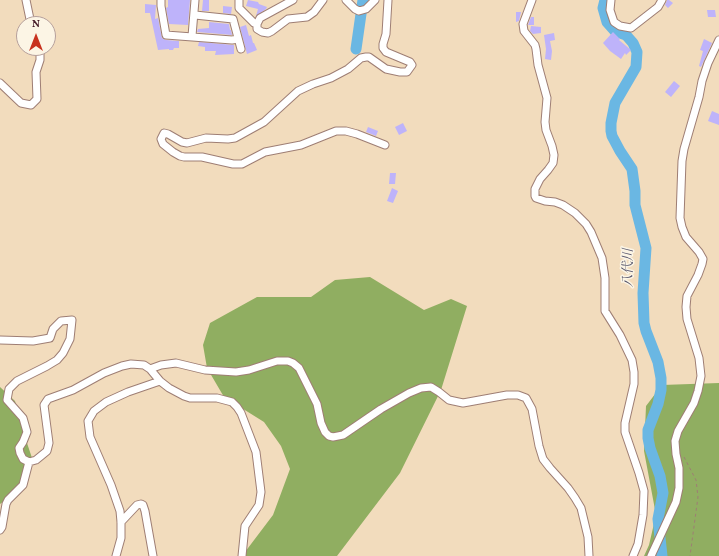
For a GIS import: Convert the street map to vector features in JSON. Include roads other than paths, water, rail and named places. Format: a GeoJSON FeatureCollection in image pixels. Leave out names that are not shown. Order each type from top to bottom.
{"type":"FeatureCollection","features":[{"type":"Feature","properties":{"kind":"street"},"geometry":{"type":"LineString","coordinates":[[26,0],[29,16]]}},
{"type":"Feature","properties":{"kind":"street"},"geometry":{"type":"LineString","coordinates":[[161,0],[160,6],[166,35],[232,40],[238,39]]}},
{"type":"Feature","properties":{"kind":"street"},"geometry":{"type":"LineString","coordinates":[[192,36],[195,0]]}},
{"type":"Feature","properties":{"kind":"street"},"geometry":{"type":"LineString","coordinates":[[239,0],[239,8],[254,23],[257,24],[258,29],[262,32],[272,31],[288,19],[307,17],[314,12],[323,0]]}},
{"type":"Feature","properties":{"kind":"street"},"geometry":{"type":"LineString","coordinates":[[257,24],[260,18],[293,0]]}},
{"type":"Feature","properties":{"kind":"street"},"geometry":{"type":"LineString","coordinates":[[346,0],[355,10],[360,11],[366,9],[375,0]]}},
{"type":"Feature","properties":{"kind":"street"},"geometry":{"type":"LineString","coordinates":[[385,144],[346,131],[336,131],[301,144],[265,152],[242,164],[233,164],[202,157],[180,156],[163,144],[161,139],[164,133],[187,143],[206,138],[235,138],[264,122],[298,91],[331,78],[348,69],[362,58],[369,57],[386,69],[407,72],[412,65],[410,62],[386,52],[384,48],[383,44],[386,34],[388,0]]}},
{"type":"Feature","properties":{"kind":"street"},"geometry":{"type":"LineString","coordinates":[[532,0],[523,24],[524,31],[535,45],[538,65],[547,98],[545,122],[546,130],[554,155],[553,163],[540,179],[535,189],[535,196],[536,198],[545,201],[563,205],[575,213],[592,232],[602,258],[605,278],[605,311],[620,335],[632,360],[634,384],[625,423],[625,432],[644,491],[643,514],[638,544],[633,556]]}},
{"type":"Feature","properties":{"kind":"street"},"geometry":{"type":"LineString","coordinates":[[611,0],[610,10],[614,22],[620,26],[631,28],[658,7],[662,0]]}},
{"type":"Feature","properties":{"kind":"street"},"geometry":{"type":"LineString","coordinates":[[194,15],[233,18],[241,49]]}},
{"type":"Feature","properties":{"kind":"street"},"geometry":{"type":"LineString","coordinates":[[651,556],[676,502],[679,488],[679,468],[676,454],[676,441],[678,431],[694,403],[701,376],[699,358],[687,319],[686,307],[687,296],[698,275],[703,259],[686,237],[680,218],[682,161],[684,148],[699,97],[702,81],[708,63],[719,40]]}},
{"type":"Feature","properties":{"kind":"street"},"geometry":{"type":"LineString","coordinates":[[0,83],[21,103],[31,105],[37,99],[36,72],[40,56]]}},
{"type":"Feature","properties":{"kind":"street"},"geometry":{"type":"LineString","coordinates":[[0,340],[33,341],[50,338],[53,329],[61,321],[72,320],[70,338],[63,353],[57,360],[17,381],[12,385],[7,395],[7,400],[23,418],[27,432],[19,448],[21,457],[30,462],[36,460],[47,451],[49,443],[44,405],[48,399],[73,390],[104,373],[122,366],[138,364],[144,365],[150,369],[160,381],[173,390],[190,398],[217,398],[232,402],[241,413],[258,458],[261,492],[259,505],[244,526],[242,556]]}},
{"type":"Feature","properties":{"kind":"street"},"geometry":{"type":"LineString","coordinates":[[150,369],[161,365],[176,363],[205,370],[236,372],[277,361],[288,361],[299,368],[317,404],[321,423],[325,432],[333,438],[343,435],[381,409],[421,388],[431,387],[449,400],[458,403],[474,402],[506,395],[518,395],[526,398],[532,409],[543,459],[572,493],[580,508],[588,537],[589,556]]}},
{"type":"Feature","properties":{"kind":"street"},"geometry":{"type":"LineString","coordinates":[[116,556],[121,538],[122,522],[120,511],[111,485],[90,437],[88,421],[94,411],[106,402],[128,392],[160,381]]}},
{"type":"Feature","properties":{"kind":"street"},"geometry":{"type":"LineString","coordinates":[[0,530],[2,527],[6,504],[23,485],[30,462]]}},
{"type":"Feature","properties":{"kind":"street"},"geometry":{"type":"LineString","coordinates":[[122,522],[137,505],[143,505],[153,556]]}},
{"type":"Feature","properties":{"kind":"waterway"},"geometry":{"type":"LineString","coordinates":[[356,49],[363,0]]}},
{"type":"Feature","properties":{"kind":"waterway","name":"八代川"},"geometry":{"type":"LineString","coordinates":[[605,0],[603,8],[607,22],[615,31],[626,35],[633,43],[637,52],[636,67],[615,103],[611,131],[620,151],[632,169],[635,205],[646,248],[643,293],[644,323],[658,362],[661,378],[661,390],[658,404],[648,430],[648,438],[660,476],[663,493],[658,519],[662,556]]}}]}
